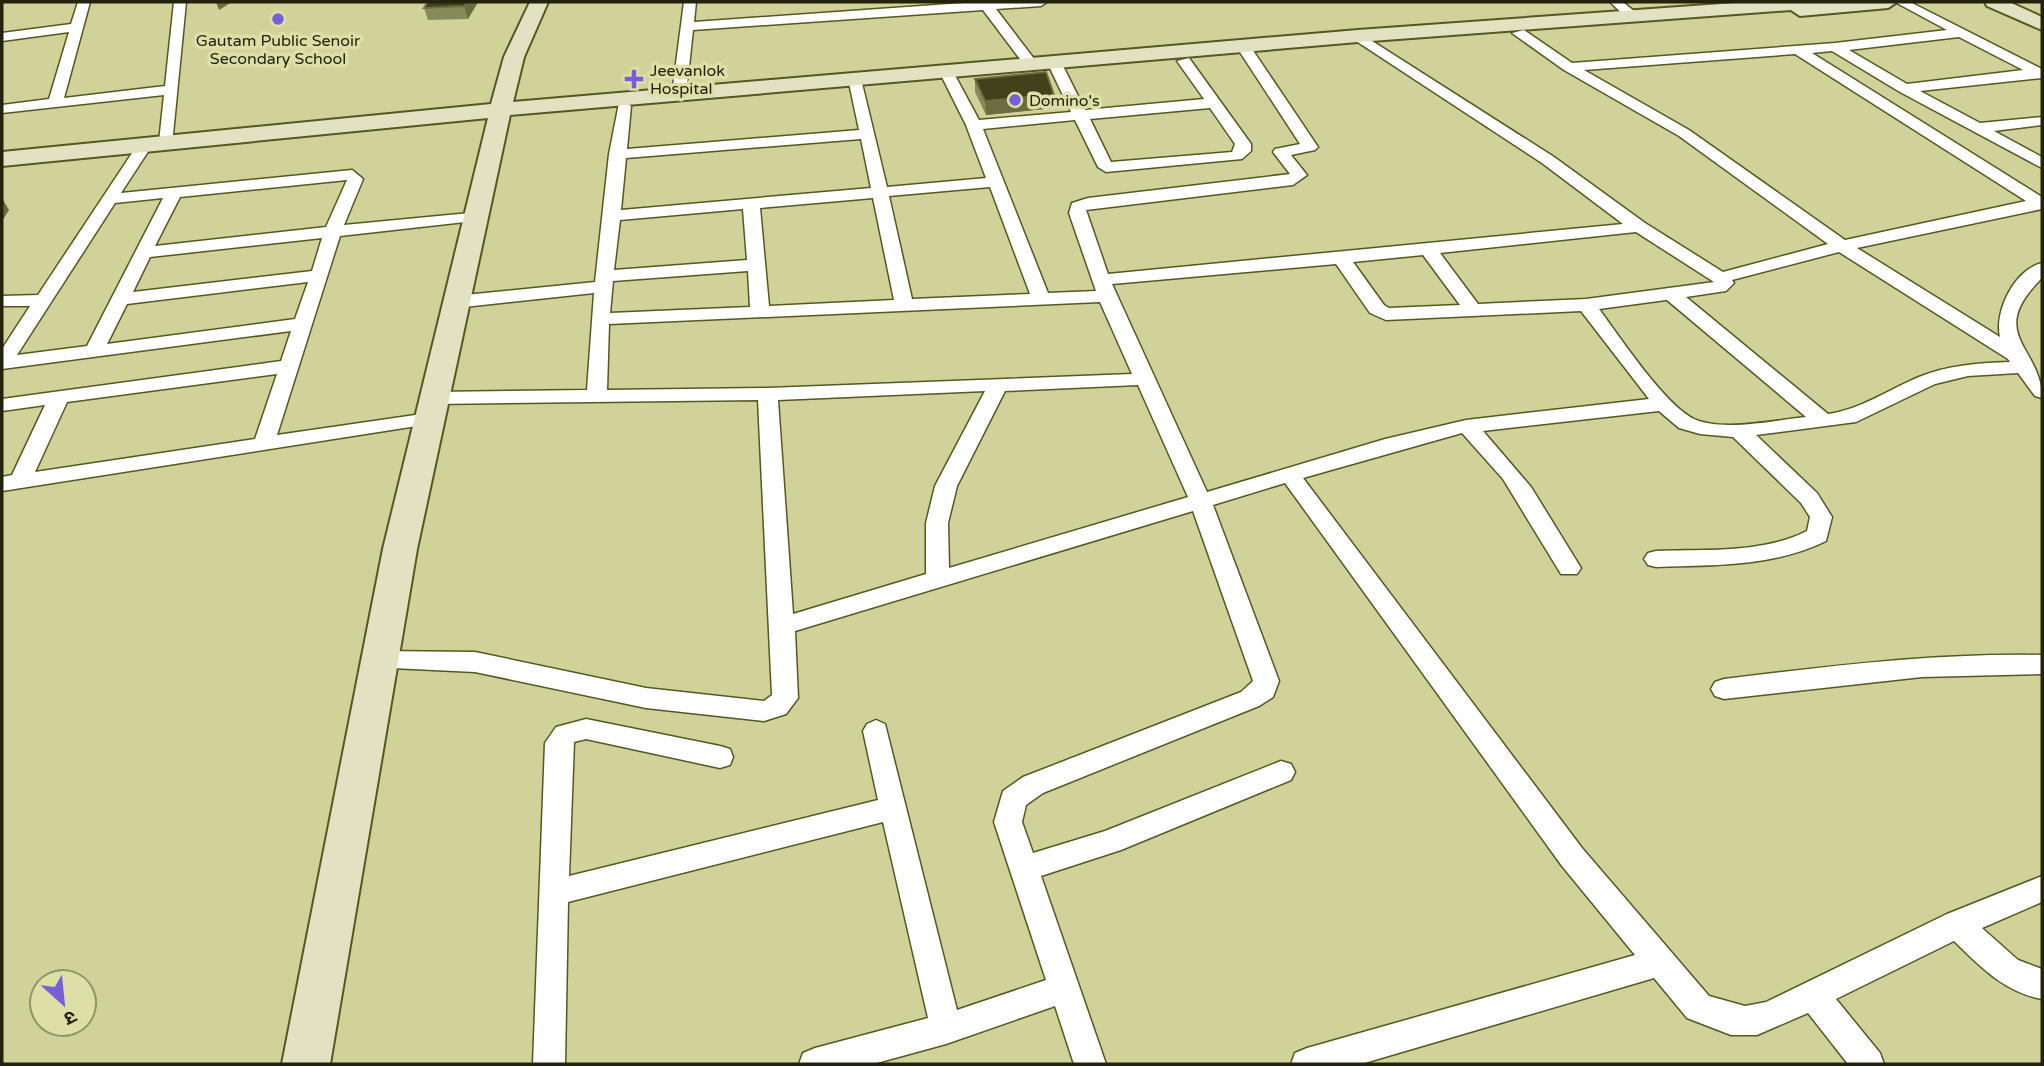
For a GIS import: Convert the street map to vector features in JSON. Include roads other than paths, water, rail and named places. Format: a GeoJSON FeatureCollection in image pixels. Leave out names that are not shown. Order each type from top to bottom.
{"type":"FeatureCollection","features":[{"type":"Feature","properties":{"kind":"street"},"geometry":{"type":"LineString","coordinates":[[55,103],[84,2]]}},
{"type":"Feature","properties":{"kind":"street"},"geometry":{"type":"LineString","coordinates":[[2,363],[109,199],[156,143],[172,90],[180,2]]}},
{"type":"Feature","properties":{"kind":"street"},"geometry":{"type":"LineString","coordinates":[[306,1064],[380,660],[431,408],[474,216],[493,113],[539,2]]}},
{"type":"Feature","properties":{"kind":"street"},"geometry":{"type":"LineString","coordinates":[[679,94],[690,2]]}},
{"type":"Feature","properties":{"kind":"street"},"geometry":{"type":"LineString","coordinates":[[686,27],[1041,2]]}},
{"type":"Feature","properties":{"kind":"street"},"geometry":{"type":"LineString","coordinates":[[1616,2],[1634,17]]}},
{"type":"Feature","properties":{"kind":"street"},"geometry":{"type":"LineString","coordinates":[[1494,24],[1634,17],[1731,5],[1822,2]]}},
{"type":"Feature","properties":{"kind":"street"},"geometry":{"type":"LineString","coordinates":[[2,159],[679,94],[949,76],[1247,51],[1494,24],[1888,2]]}},
{"type":"Feature","properties":{"kind":"street"},"geometry":{"type":"LineString","coordinates":[[1901,2],[2040,73]]}},
{"type":"Feature","properties":{"kind":"street"},"geometry":{"type":"LineString","coordinates":[[1994,2],[2042,24]]}},
{"type":"Feature","properties":{"kind":"street"},"geometry":{"type":"LineString","coordinates":[[2006,2],[2042,18]]}},
{"type":"Feature","properties":{"kind":"street"},"geometry":{"type":"LineString","coordinates":[[985,4],[1031,64]]}},
{"type":"Feature","properties":{"kind":"street"},"geometry":{"type":"LineString","coordinates":[[1494,24],[1684,133],[1842,246],[2019,361]]}},
{"type":"Feature","properties":{"kind":"street"},"geometry":{"type":"LineString","coordinates":[[2,37],[77,27]]}},
{"type":"Feature","properties":{"kind":"street"},"geometry":{"type":"LineString","coordinates":[[1569,67],[1835,47],[1960,33]]}},
{"type":"Feature","properties":{"kind":"street"},"geometry":{"type":"LineString","coordinates":[[1341,258],[1377,309],[1386,314],[1586,305],[1673,296],[1720,287],[1725,283],[1639,227],[1548,160],[1365,40]]}},
{"type":"Feature","properties":{"kind":"street"},"geometry":{"type":"LineString","coordinates":[[1835,47],[1905,89],[2042,163]]}},
{"type":"Feature","properties":{"kind":"street"},"geometry":{"type":"LineString","coordinates":[[1796,49],[2042,204]]}},
{"type":"Feature","properties":{"kind":"street"},"geometry":{"type":"LineString","coordinates":[[949,76],[1031,64],[1056,67],[1184,61],[1247,51]]}},
{"type":"Feature","properties":{"kind":"street"},"geometry":{"type":"LineString","coordinates":[[1090,1064],[1008,822],[1013,799],[1033,785],[1250,699],[1264,690],[1266,681],[1200,500],[1104,288],[1077,213],[1078,207],[1122,199],[1293,180],[1299,176],[1281,152],[1310,147],[1247,51]]}},
{"type":"Feature","properties":{"kind":"street"},"geometry":{"type":"LineString","coordinates":[[1056,67],[1106,167],[1236,156],[1243,151],[1243,144],[1184,61]]}},
{"type":"Feature","properties":{"kind":"street"},"geometry":{"type":"LineString","coordinates":[[1905,89],[2040,73]]}},
{"type":"Feature","properties":{"kind":"street"},"geometry":{"type":"LineString","coordinates":[[949,76],[974,125],[1041,299]]}},
{"type":"Feature","properties":{"kind":"street"},"geometry":{"type":"LineString","coordinates":[[493,113],[624,106],[856,83]]}},
{"type":"Feature","properties":{"kind":"street"},"geometry":{"type":"LineString","coordinates":[[856,83],[904,304]]}},
{"type":"Feature","properties":{"kind":"street"},"geometry":{"type":"LineString","coordinates":[[2,109],[172,90]]}},
{"type":"Feature","properties":{"kind":"street"},"geometry":{"type":"LineString","coordinates":[[974,125],[1212,103]]}},
{"type":"Feature","properties":{"kind":"street"},"geometry":{"type":"LineString","coordinates":[[597,396],[600,319],[624,106]]}},
{"type":"Feature","properties":{"kind":"street"},"geometry":{"type":"LineString","coordinates":[[1978,128],[2042,121]]}},
{"type":"Feature","properties":{"kind":"street"},"geometry":{"type":"LineString","coordinates":[[617,154],[866,134]]}},
{"type":"Feature","properties":{"kind":"street"},"geometry":{"type":"LineString","coordinates":[[109,199],[352,175],[355,179],[333,232],[264,444]]}},
{"type":"Feature","properties":{"kind":"street"},"geometry":{"type":"LineString","coordinates":[[611,216],[996,182]]}},
{"type":"Feature","properties":{"kind":"street"},"geometry":{"type":"LineString","coordinates":[[94,351],[174,192]]}},
{"type":"Feature","properties":{"kind":"street"},"geometry":{"type":"LineString","coordinates":[[751,203],[760,312]]}},
{"type":"Feature","properties":{"kind":"street"},"geometry":{"type":"LineString","coordinates":[[1720,278],[1842,246],[2042,204]]}},
{"type":"Feature","properties":{"kind":"street"},"geometry":{"type":"LineString","coordinates":[[143,253],[474,216]]}},
{"type":"Feature","properties":{"kind":"street"},"geometry":{"type":"LineString","coordinates":[[600,319],[1041,299],[1104,288],[1341,258],[1639,227]]}},
{"type":"Feature","properties":{"kind":"street"},"geometry":{"type":"LineString","coordinates":[[1428,248],[1473,310]]}},
{"type":"Feature","properties":{"kind":"street"},"geometry":{"type":"LineString","coordinates":[[455,302],[604,281],[755,265]]}},
{"type":"Feature","properties":{"kind":"street"},"geometry":{"type":"LineString","coordinates":[[2042,268],[2029,279],[2010,307],[2005,329],[2019,361],[2042,392]]}},
{"type":"Feature","properties":{"kind":"street"},"geometry":{"type":"LineString","coordinates":[[120,299],[319,275]]}},
{"type":"Feature","properties":{"kind":"street"},"geometry":{"type":"LineString","coordinates":[[1673,296],[1824,421]]}},
{"type":"Feature","properties":{"kind":"street"},"geometry":{"type":"LineString","coordinates":[[2,301],[43,300]]}},
{"type":"Feature","properties":{"kind":"street"},"geometry":{"type":"LineString","coordinates":[[1586,305],[1664,404],[1686,424],[1737,429],[1856,416],[1928,380],[2019,361]]}},
{"type":"Feature","properties":{"kind":"street"},"geometry":{"type":"LineString","coordinates":[[2,363],[303,324]]}},
{"type":"Feature","properties":{"kind":"street"},"geometry":{"type":"LineString","coordinates":[[2,405],[289,366]]}},
{"type":"Feature","properties":{"kind":"street"},"geometry":{"type":"LineString","coordinates":[[11,482],[264,444],[431,408],[597,396],[997,387],[1146,379]]}},
{"type":"Feature","properties":{"kind":"street"},"geometry":{"type":"LineString","coordinates":[[938,579],[937,523],[946,486],[997,387]]}},
{"type":"Feature","properties":{"kind":"street"},"geometry":{"type":"LineString","coordinates":[[380,660],[475,662],[646,698],[764,711],[777,706],[785,698],[768,394]]}},
{"type":"Feature","properties":{"kind":"street"},"geometry":{"type":"LineString","coordinates":[[11,482],[59,397]]}},
{"type":"Feature","properties":{"kind":"street"},"geometry":{"type":"LineString","coordinates":[[782,626],[1200,500],[1466,426],[1664,404]]}},
{"type":"Feature","properties":{"kind":"street"},"geometry":{"type":"LineString","coordinates":[[1466,426],[1497,454],[1518,481],[1569,568]]}},
{"type":"Feature","properties":{"kind":"street"},"geometry":{"type":"LineString","coordinates":[[1656,559],[1775,551],[1802,545],[1818,535],[1821,517],[1809,498],[1737,429]]}},
{"type":"Feature","properties":{"kind":"street"},"geometry":{"type":"LineString","coordinates":[[1289,474],[1572,857],[1699,1007],[1726,1021],[1754,1023],[1958,924],[2042,889]]}},
{"type":"Feature","properties":{"kind":"street"},"geometry":{"type":"LineString","coordinates":[[1724,689],[1861,671],[1952,664],[2042,664]]}},
{"type":"Feature","properties":{"kind":"street"},"geometry":{"type":"LineString","coordinates":[[549,1064],[558,743],[565,734],[586,729],[720,757]]}},
{"type":"Feature","properties":{"kind":"street"},"geometry":{"type":"LineString","coordinates":[[876,731],[946,1029]]}},
{"type":"Feature","properties":{"kind":"street"},"geometry":{"type":"LineString","coordinates":[[1024,869],[1111,841],[1281,772]]}},
{"type":"Feature","properties":{"kind":"street"},"geometry":{"type":"LineString","coordinates":[[553,893],[894,808]]}},
{"type":"Feature","properties":{"kind":"street"},"geometry":{"type":"LineString","coordinates":[[1958,924],[2010,973],[2026,982],[2042,984]]}},
{"type":"Feature","properties":{"kind":"street"},"geometry":{"type":"LineString","coordinates":[[1307,1064],[1659,962]]}},
{"type":"Feature","properties":{"kind":"street"},"geometry":{"type":"LineString","coordinates":[[815,1064],[946,1029],[1064,988]]}},
{"type":"Feature","properties":{"kind":"street"},"geometry":{"type":"LineString","coordinates":[[1813,995],[1868,1064]]}},
{"type":"Feature","properties":{"kind":"place","name":"Gautam Public Senoir Secondary School"},"geometry":{"type":"Point","coordinates":[278,19]}},
{"type":"Feature","properties":{"kind":"place","name":"Jeevanlok Hospital"},"geometry":{"type":"Point","coordinates":[634,79]}},
{"type":"Feature","properties":{"kind":"place","name":"Domino's"},"geometry":{"type":"Point","coordinates":[1015,100]}}]}
